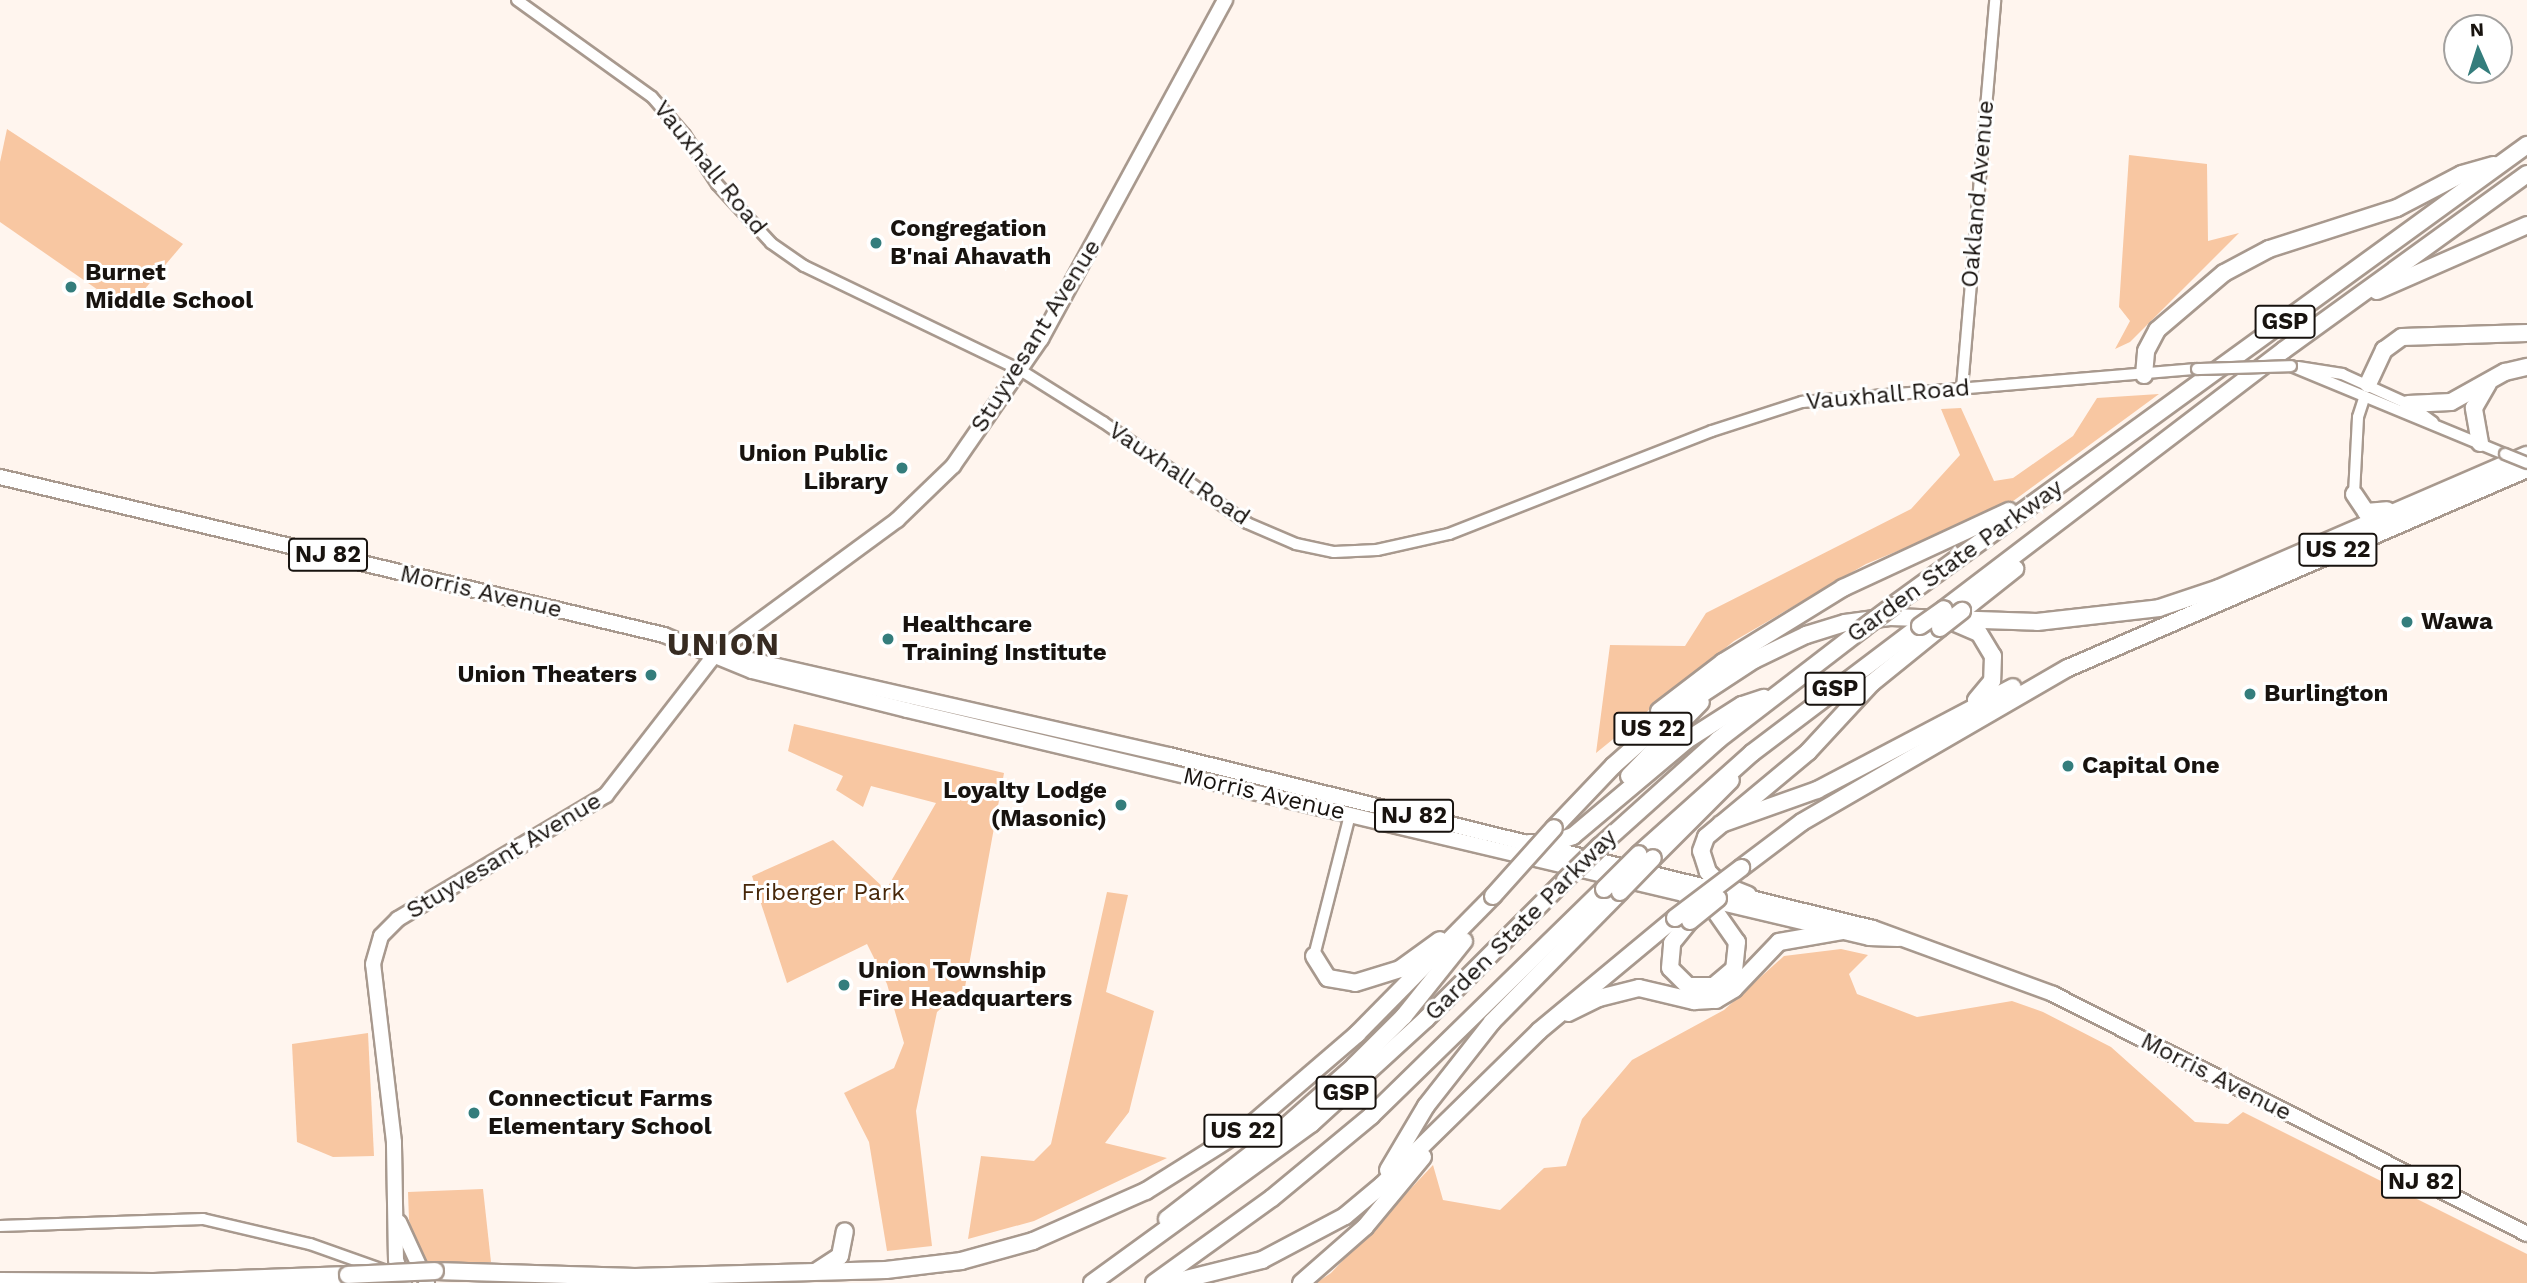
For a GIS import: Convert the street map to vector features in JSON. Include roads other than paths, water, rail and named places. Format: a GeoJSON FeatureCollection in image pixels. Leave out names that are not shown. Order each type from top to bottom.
{"type":"FeatureCollection","features":[{"type":"Feature","properties":{"kind":"highway","name":"Garden State Parkway"},"geometry":{"type":"LineString","coordinates":[[1097,1279],[1311,1124],[1426,1019],[1600,846],[1776,693],[2527,145]]}},
{"type":"Feature","properties":{"kind":"highway"},"geometry":{"type":"LineString","coordinates":[[2144,374],[2146,351],[2161,325],[2235,266],[2287,243],[2397,208],[2462,174],[2503,162]]}},
{"type":"Feature","properties":{"kind":"highway","name":"Garden State Parkway"},"geometry":{"type":"LineString","coordinates":[[1154,1283],[1170,1278],[1371,1116],[1612,891],[1752,753],[2343,307],[2527,174]]}},
{"type":"Feature","properties":{"kind":"highway"},"geometry":{"type":"LineString","coordinates":[[2343,307],[2527,225]]}},
{"type":"Feature","properties":{"kind":"highway"},"geometry":{"type":"LineString","coordinates":[[2366,391],[2384,350],[2402,337],[2527,333]]}},
{"type":"Feature","properties":{"kind":"highway"},"geometry":{"type":"LineString","coordinates":[[2408,404],[2451,402],[2497,377],[2526,367]]}},
{"type":"Feature","properties":{"kind":"highway"},"geometry":{"type":"LineString","coordinates":[[2480,443],[2474,408],[2497,377]]}},
{"type":"Feature","properties":{"kind":"highway","name":"US 22"},"geometry":{"type":"LineString","coordinates":[[0,1280],[154,1282],[348,1275],[635,1277],[905,1268],[931,1266],[988,1254],[1062,1230],[1146,1191],[1226,1143],[1357,1034],[1493,896],[1578,803],[1661,722],[1740,668],[1825,628],[1906,616],[2037,622],[2145,611],[2199,596],[2527,456]]}},
{"type":"Feature","properties":{"kind":"highway","name":"US 22"},"geometry":{"type":"LineString","coordinates":[[1170,1278],[1218,1274],[1277,1254],[1331,1225],[1370,1196],[1539,1031],[1682,919],[1843,799],[2068,668],[2527,469]]}},
{"type":"Feature","properties":{"kind":"highway"},"geometry":{"type":"LineString","coordinates":[[1578,803],[1595,775],[1641,727],[1723,662],[1854,582],[1972,531],[2067,480]]}},
{"type":"Feature","properties":{"kind":"highway"},"geometry":{"type":"LineString","coordinates":[[2354,495],[2370,512],[2413,504]]}},
{"type":"Feature","properties":{"kind":"highway"},"geometry":{"type":"LineString","coordinates":[[2330,540],[2348,521],[2354,495]]}},
{"type":"Feature","properties":{"kind":"highway"},"geometry":{"type":"LineString","coordinates":[[1748,895],[1719,883],[1705,869],[1702,848],[1713,829],[1808,752],[1872,683],[1962,611],[2080,508]]}},
{"type":"Feature","properties":{"kind":"highway"},"geometry":{"type":"LineString","coordinates":[[1906,616],[1968,627],[1987,642],[1994,661],[1992,681],[1963,710]]}},
{"type":"Feature","properties":{"kind":"highway"},"geometry":{"type":"LineString","coordinates":[[1582,830],[1698,705],[1740,668]]}},
{"type":"Feature","properties":{"kind":"highway"},"geometry":{"type":"LineString","coordinates":[[1713,829],[1825,786],[1963,710],[2039,675],[2068,668]]}},
{"type":"Feature","properties":{"kind":"highway"},"geometry":{"type":"LineString","coordinates":[[1529,843],[1558,842],[1582,830],[1687,740],[1742,705],[1776,693]]}},
{"type":"Feature","properties":{"kind":"highway"},"geometry":{"type":"LineString","coordinates":[[1370,1196],[1426,1106],[1492,1022],[1612,891]]}},
{"type":"Feature","properties":{"kind":"highway"},"geometry":{"type":"LineString","coordinates":[[1682,919],[1670,948],[1673,973],[1693,988],[1719,985],[1737,964],[1737,942],[1715,911],[1684,894]]}},
{"type":"Feature","properties":{"kind":"highway"},"geometry":{"type":"LineString","coordinates":[[1314,956],[1332,980],[1355,983],[1380,977],[1416,959],[1493,896]]}},
{"type":"Feature","properties":{"kind":"highway"},"geometry":{"type":"LineString","coordinates":[[1097,1279],[1185,1204],[1277,1134],[1382,1039],[1444,967],[1493,896]]}},
{"type":"Feature","properties":{"kind":"highway"},"geometry":{"type":"LineString","coordinates":[[1539,1031],[1608,995],[1633,988],[1658,989],[1694,1001],[1721,998],[1738,986],[1767,951],[1788,939],[1842,931]]}},
{"type":"Feature","properties":{"kind":"highway"},"geometry":{"type":"LineString","coordinates":[[1301,1283],[1345,1246],[1494,1072]]}},
{"type":"Feature","properties":{"kind":"highway"},"geometry":{"type":"LineString","coordinates":[[815,1272],[840,1256],[845,1231]]}},
{"type":"Feature","properties":{"kind":"highway"},"geometry":{"type":"LineString","coordinates":[[1287,1283],[1345,1246]]}},
{"type":"Feature","properties":{"kind":"main road","name":"Stuyvesant Avenue"},"geometry":{"type":"LineString","coordinates":[[402,1280],[392,1125],[373,964],[381,936],[398,919],[606,795],[716,653],[920,500],[981,430],[1020,370],[1120,197],[1225,0]]}},
{"type":"Feature","properties":{"kind":"main road","name":"Morris Avenue"},"geometry":{"type":"LineString","coordinates":[[0,477],[664,635],[716,653],[955,705],[1748,895],[1873,928],[1898,940],[2053,994],[2527,1234]]}},
{"type":"Feature","properties":{"kind":"main road","name":"Morris Avenue"},"geometry":{"type":"LineString","coordinates":[[716,653],[752,671],[1684,894],[1842,931],[1898,940]]}},
{"type":"Feature","properties":{"kind":"main road","name":"Stuyvesant Avenue"},"geometry":{"type":"LineString","coordinates":[[397,1214],[431,1277]]}},
{"type":"Feature","properties":{"kind":"street","name":"Vauxhall Road"},"geometry":{"type":"LineString","coordinates":[[517,0],[652,97],[685,135],[717,184],[771,243],[813,270],[1020,370],[1103,422],[1247,523],[1295,544],[1334,552],[1389,548],[1449,534],[1790,405],[1832,397],[2197,369],[2291,366],[2332,370],[2366,391],[2438,426],[2527,463]]}},
{"type":"Feature","properties":{"kind":"street","name":"Oakland Avenue"},"geometry":{"type":"LineString","coordinates":[[1962,388],[1995,0]]}},
{"type":"Feature","properties":{"kind":"street","name":"Vauxhall Road"},"geometry":{"type":"LineString","coordinates":[[2291,366],[2327,382],[2408,404],[2438,426]]}},
{"type":"Feature","properties":{"kind":"street"},"geometry":{"type":"LineString","coordinates":[[2354,495],[2358,417],[2366,391]]}},
{"type":"Feature","properties":{"kind":"street"},"geometry":{"type":"LineString","coordinates":[[1314,956],[1350,815]]}},
{"type":"Feature","properties":{"kind":"street"},"geometry":{"type":"LineString","coordinates":[[0,1226],[211,1220],[310,1244],[415,1283]]}},
{"type":"Feature","properties":{"kind":"place","name":"Congregation B'nai Ahavath"},"geometry":{"type":"Point","coordinates":[876,243]}},
{"type":"Feature","properties":{"kind":"place","name":"Burnet Middle School"},"geometry":{"type":"Point","coordinates":[71,287]}},
{"type":"Feature","properties":{"kind":"place","name":"Union Public Library"},"geometry":{"type":"Point","coordinates":[902,468]}},
{"type":"Feature","properties":{"kind":"place","name":"Wawa"},"geometry":{"type":"Point","coordinates":[2407,622]}},
{"type":"Feature","properties":{"kind":"place","name":"Healthcare Training Institute"},"geometry":{"type":"Point","coordinates":[888,639]}},
{"type":"Feature","properties":{"kind":"place","name":"Union Theaters"},"geometry":{"type":"Point","coordinates":[651,675]}},
{"type":"Feature","properties":{"kind":"place","name":"Burlington"},"geometry":{"type":"Point","coordinates":[2250,694]}},
{"type":"Feature","properties":{"kind":"place","name":"Capital One"},"geometry":{"type":"Point","coordinates":[2068,766]}},
{"type":"Feature","properties":{"kind":"place","name":"Loyalty Lodge (Masonic)"},"geometry":{"type":"Point","coordinates":[1121,805]}},
{"type":"Feature","properties":{"kind":"place","name":"Union Township Fire Headquarters"},"geometry":{"type":"Point","coordinates":[844,985]}},
{"type":"Feature","properties":{"kind":"place","name":"Connecticut Farms Elementary School"},"geometry":{"type":"Point","coordinates":[474,1113]}},
{"type":"Feature","properties":{"kind":"district","name":"UNION"},"geometry":{"type":"Point","coordinates":[724,644]}},
{"type":"Feature","properties":{"kind":"park label","name":"Friberger Park"},"geometry":{"type":"Point","coordinates":[823,893]}}]}
